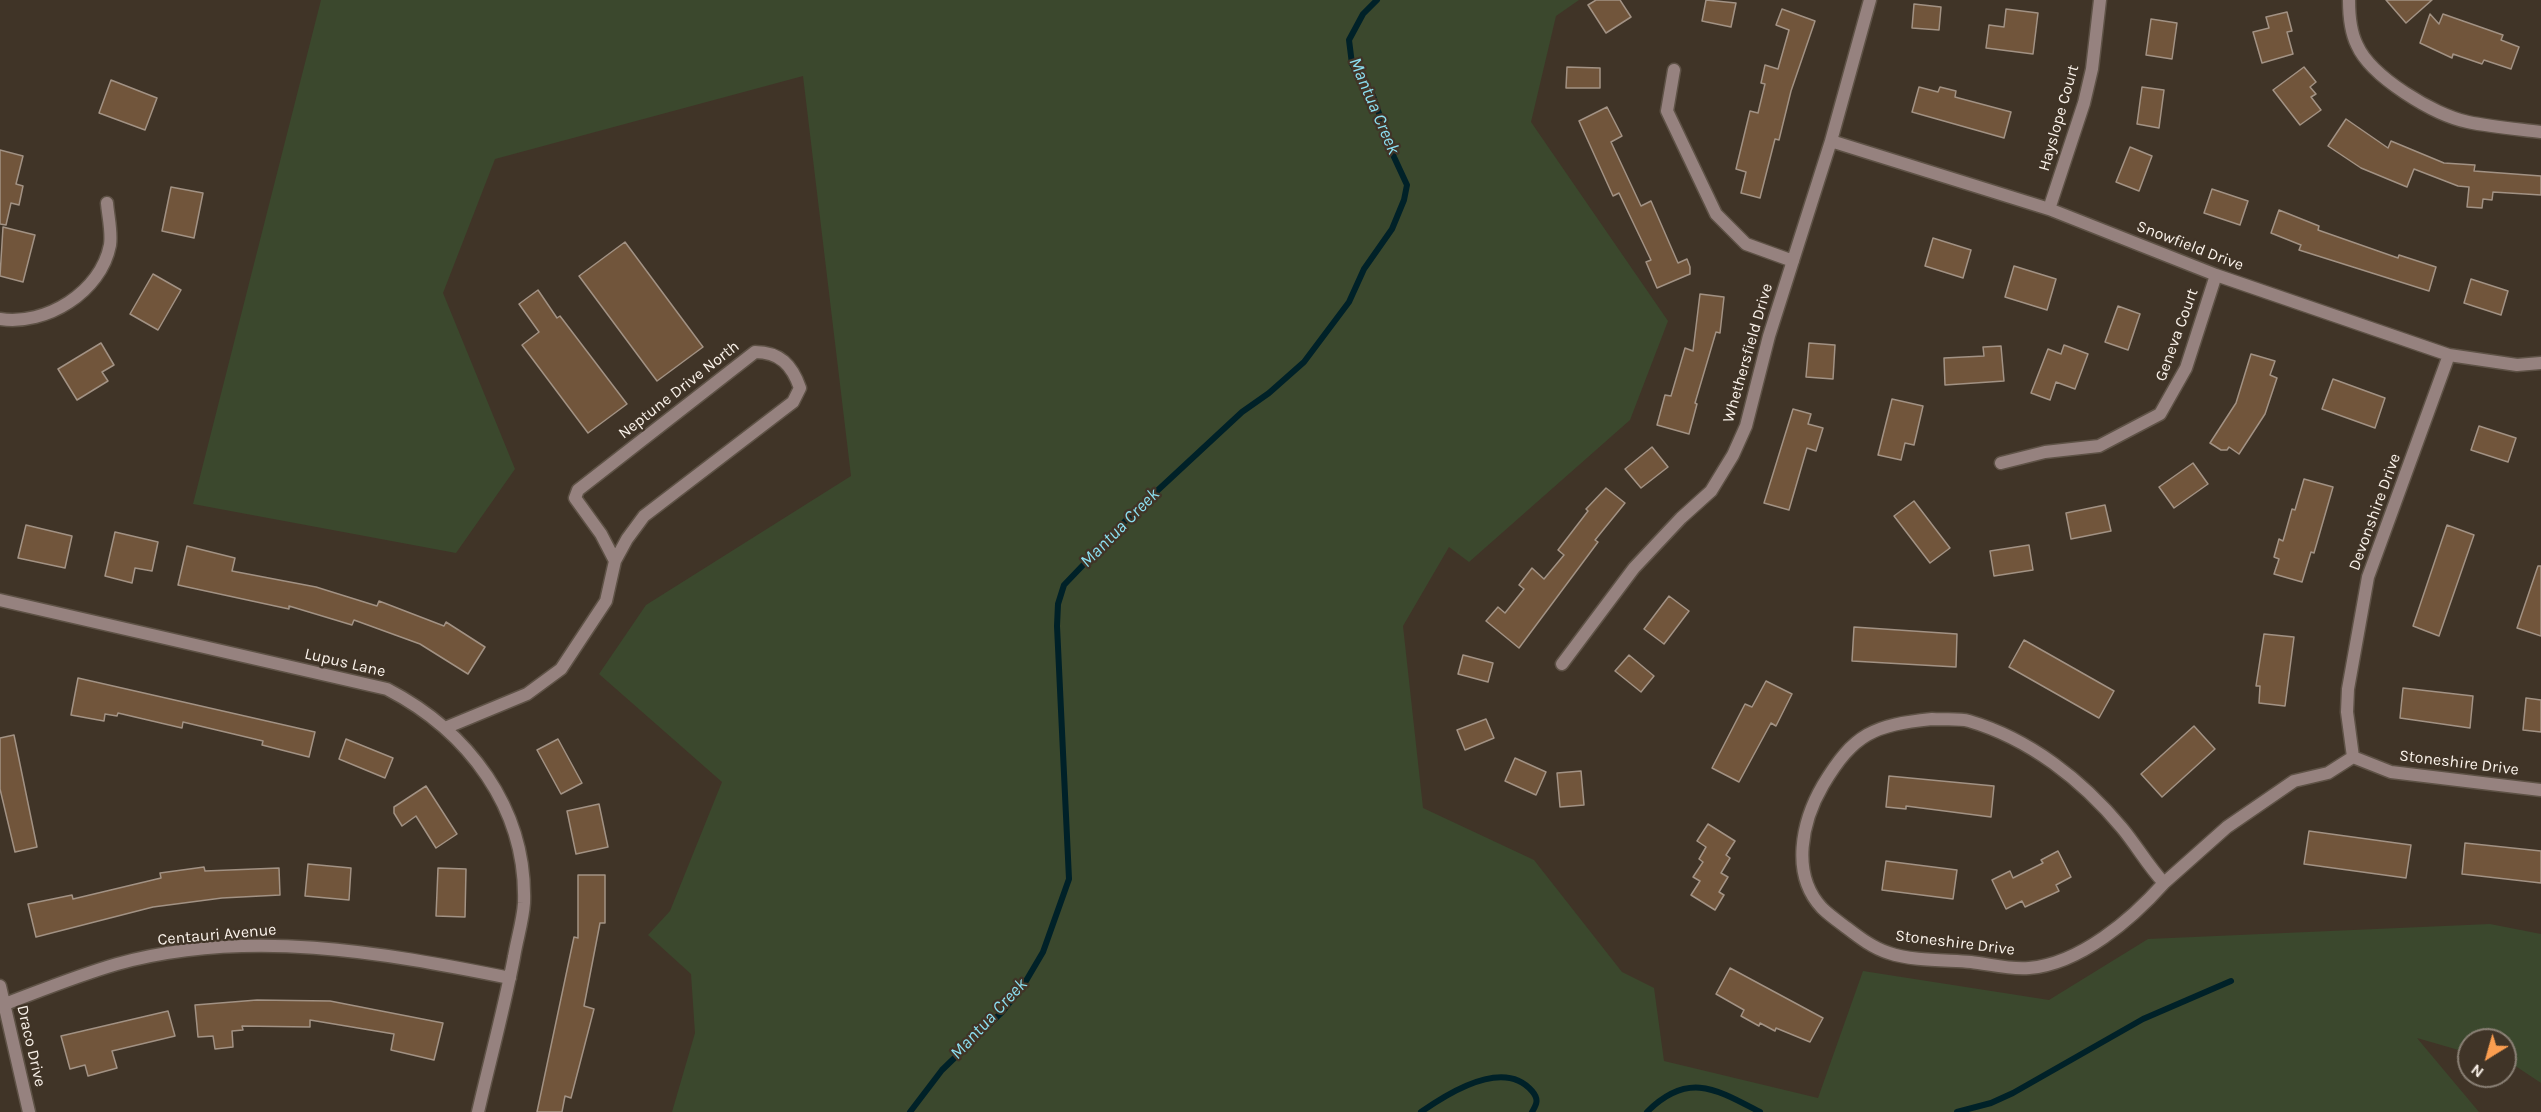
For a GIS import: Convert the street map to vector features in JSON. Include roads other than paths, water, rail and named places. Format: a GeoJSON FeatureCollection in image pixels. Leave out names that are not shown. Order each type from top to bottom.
{"type":"FeatureCollection","features":[{"type":"Feature","properties":{"kind":"street","name":"Whethersfield Drive"},"geometry":{"type":"LineString","coordinates":[[1562,664],[1634,568],[1681,518],[1712,491],[1746,426],[1769,336],[1831,141],[1870,0]]}},
{"type":"Feature","properties":{"kind":"street","name":"Hayslope Court"},"geometry":{"type":"LineString","coordinates":[[2049,209],[2089,81],[2100,0]]}},
{"type":"Feature","properties":{"kind":"street"},"geometry":{"type":"LineString","coordinates":[[2349,0],[2350,22],[2362,55],[2368,64],[2406,92],[2466,122],[2541,132]]}},
{"type":"Feature","properties":{"kind":"street"},"geometry":{"type":"LineString","coordinates":[[1674,70],[1667,111],[1716,214],[1746,244],[1793,261]]}},
{"type":"Feature","properties":{"kind":"street","name":"Snowfield Drive"},"geometry":{"type":"LineString","coordinates":[[1831,141],[2049,209],[2216,275],[2449,355],[2517,365],[2541,363]]}},
{"type":"Feature","properties":{"kind":"street"},"geometry":{"type":"LineString","coordinates":[[0,319],[12,321],[51,313],[87,289],[104,263],[110,243],[107,203]]}},
{"type":"Feature","properties":{"kind":"street","name":"Geneva Court"},"geometry":{"type":"LineString","coordinates":[[2001,463],[2045,452],[2098,446],[2160,414],[2186,368],[2216,275]]}},
{"type":"Feature","properties":{"kind":"street","name":"Neptune Drive North"},"geometry":{"type":"LineString","coordinates":[[445,728],[527,694],[561,669],[606,601],[615,561],[627,539],[644,516],[793,402],[800,388],[796,375],[783,359],[771,352],[755,352],[578,489],[575,498],[601,534],[615,561]]}},
{"type":"Feature","properties":{"kind":"street","name":"Devonshire Drive"},"geometry":{"type":"LineString","coordinates":[[2353,757],[2347,711],[2348,689],[2368,578],[2449,355]]}},
{"type":"Feature","properties":{"kind":"street","name":"Lupus Lane"},"geometry":{"type":"LineString","coordinates":[[0,600],[387,689],[427,712],[478,761],[492,780],[502,801],[518,846],[524,904],[510,978],[478,1112]]}},
{"type":"Feature","properties":{"kind":"street","name":"Stoneshire Drive"},"geometry":{"type":"LineString","coordinates":[[2164,883],[2151,870],[2123,828],[2071,777],[2039,751],[1967,720],[1907,722],[1873,730],[1853,743],[1818,794],[1806,820],[1801,844],[1807,880],[1821,907],[1868,944],[1891,954],[2029,968],[2067,958],[2115,929],[2137,912],[2164,883],[2227,827],[2294,781],[2328,773],[2353,757],[2391,772],[2541,790]]}},
{"type":"Feature","properties":{"kind":"street","name":"Centauri Avenue"},"geometry":{"type":"LineString","coordinates":[[5,1004],[117,964],[186,952],[255,946],[326,947],[395,956],[510,978]]}},
{"type":"Feature","properties":{"kind":"street","name":"Draco Drive"},"geometry":{"type":"LineString","coordinates":[[0,986],[29,1112]]}},
{"type":"Feature","properties":{"kind":"waterway","name":"Mantua Creek"},"geometry":{"type":"LineString","coordinates":[[910,1112],[942,1070],[1002,1012],[1023,986],[1043,952],[1069,879],[1057,626],[1058,604],[1064,585],[1130,516],[1242,412],[1269,393],[1304,362],[1349,302],[1364,269],[1392,229],[1404,200],[1407,185],[1394,157],[1373,96],[1352,64],[1349,40],[1363,14],[1377,0]]}},
{"type":"Feature","properties":{"kind":"waterway"},"geometry":{"type":"LineString","coordinates":[[1957,1112],[1991,1103],[2013,1093],[2143,1019],[2231,981]]}},
{"type":"Feature","properties":{"kind":"waterway"},"geometry":{"type":"LineString","coordinates":[[1421,1112],[1461,1088],[1492,1078],[1507,1078],[1520,1082],[1532,1091],[1536,1097],[1532,1112]]}},
{"type":"Feature","properties":{"kind":"waterway"},"geometry":{"type":"LineString","coordinates":[[1647,1112],[1662,1099],[1676,1091],[1689,1088],[1716,1091],[1760,1112]]}}]}
